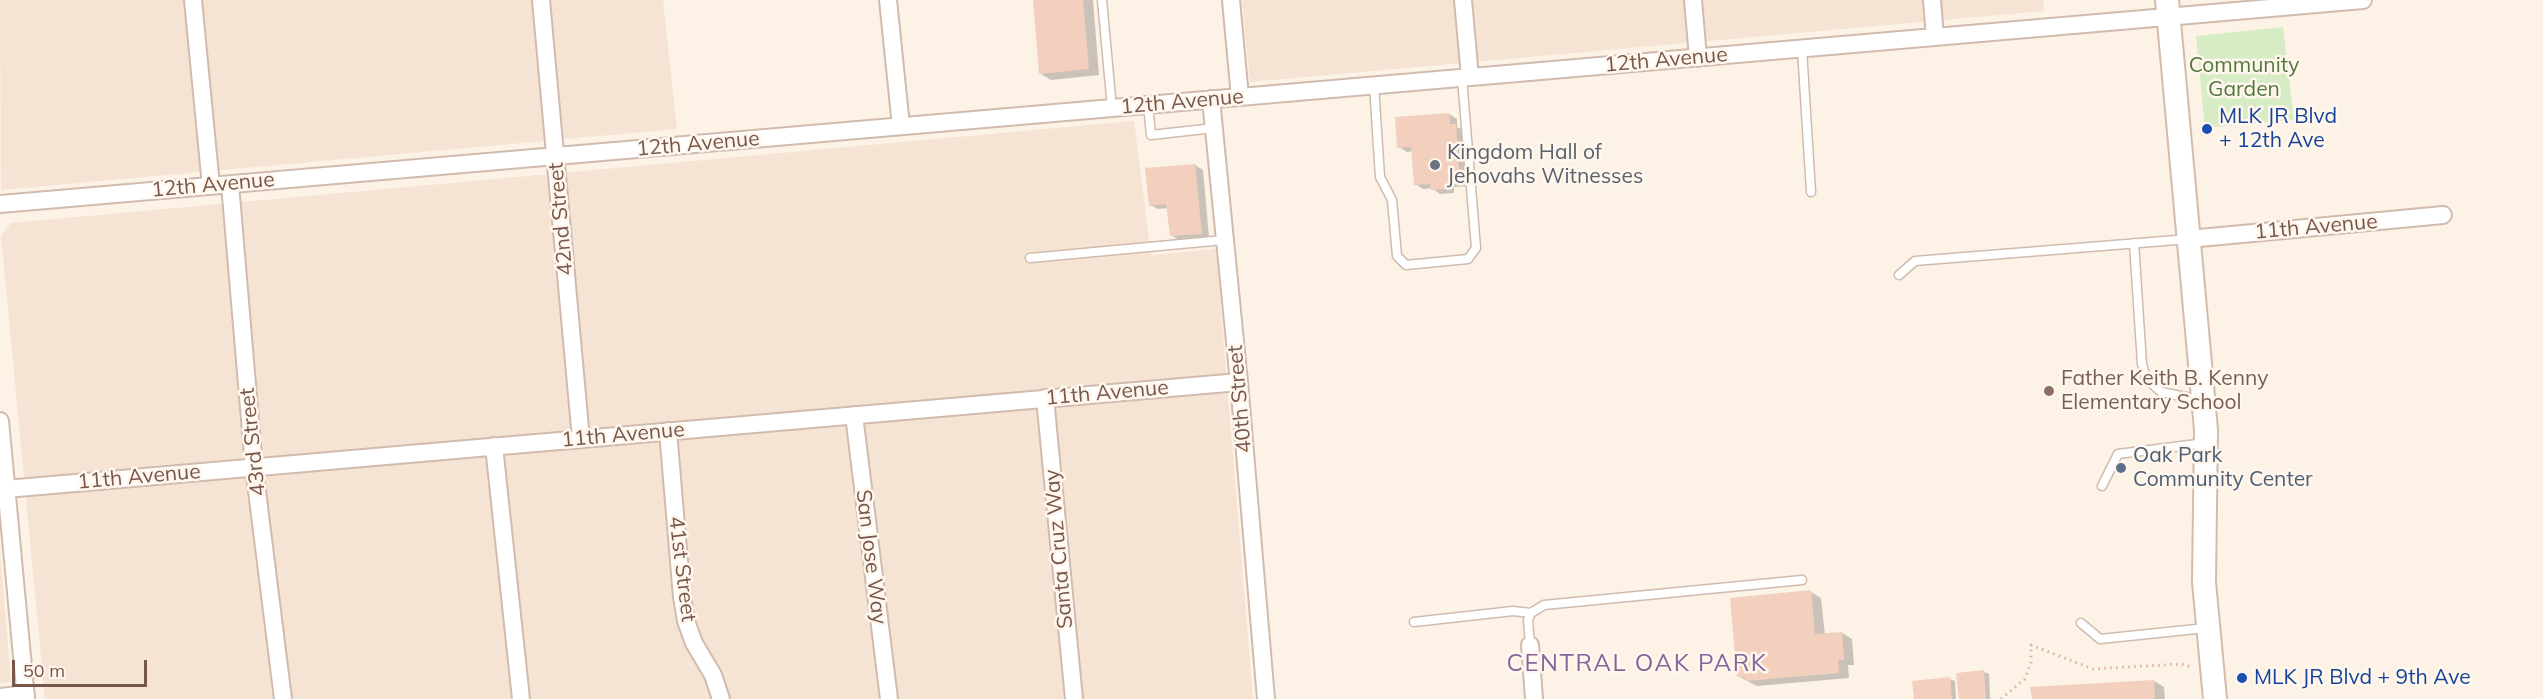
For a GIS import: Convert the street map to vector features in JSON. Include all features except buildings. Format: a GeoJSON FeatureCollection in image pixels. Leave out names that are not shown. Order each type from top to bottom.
{"type":"FeatureCollection","features":[{"type":"Feature","properties":{"kind":"street"},"geometry":{"type":"LineString","coordinates":[[193,0],[212,186]]}},
{"type":"Feature","properties":{"kind":"street","name":"42nd Street"},"geometry":{"type":"LineString","coordinates":[[541,0],[581,439]]}},
{"type":"Feature","properties":{"kind":"street"},"geometry":{"type":"LineString","coordinates":[[888,0],[901,126]]}},
{"type":"Feature","properties":{"kind":"street"},"geometry":{"type":"LineString","coordinates":[[1231,0],[1240,97]]}},
{"type":"Feature","properties":{"kind":"street"},"geometry":{"type":"LineString","coordinates":[[1463,0],[1466,77]]}},
{"type":"Feature","properties":{"kind":"street"},"geometry":{"type":"LineString","coordinates":[[1693,0],[1698,58]]}},
{"type":"Feature","properties":{"kind":"street"},"geometry":{"type":"LineString","coordinates":[[1932,0],[1935,37]]}},
{"type":"Feature","properties":{"kind":"street","name":"12th Avenue"},"geometry":{"type":"LineString","coordinates":[[0,204],[1935,37],[2168,8],[2363,0]]}},
{"type":"Feature","properties":{"kind":"street"},"geometry":{"type":"LineString","coordinates":[[2168,8],[2206,443],[2204,582],[2215,699]]}},
{"type":"Feature","properties":{"kind":"street","name":"40th Street"},"geometry":{"type":"LineString","coordinates":[[1211,99],[1239,382],[1266,699]]}},
{"type":"Feature","properties":{"kind":"street","name":"43rd Street"},"geometry":{"type":"LineString","coordinates":[[230,184],[254,467],[283,699]]}},
{"type":"Feature","properties":{"kind":"street","name":"11th Avenue"},"geometry":{"type":"LineString","coordinates":[[2189,239],[2443,215]]}},
{"type":"Feature","properties":{"kind":"street","name":"11th Avenue"},"geometry":{"type":"LineString","coordinates":[[6,489],[1239,382]]}},
{"type":"Feature","properties":{"kind":"street","name":"Santa Cruz Way"},"geometry":{"type":"LineString","coordinates":[[1044,398],[1074,699]]}},
{"type":"Feature","properties":{"kind":"street","name":"San Jose Way"},"geometry":{"type":"LineString","coordinates":[[854,415],[889,699]]}},
{"type":"Feature","properties":{"kind":"street"},"geometry":{"type":"LineString","coordinates":[[0,428],[26,697],[0,697]]}},
{"type":"Feature","properties":{"kind":"street","name":"41st Street"},"geometry":{"type":"LineString","coordinates":[[668,431],[686,621],[694,643],[713,675],[722,699]]}},
{"type":"Feature","properties":{"kind":"street"},"geometry":{"type":"LineString","coordinates":[[495,446],[521,699]]}},
{"type":"Feature","properties":{"kind":"street"},"geometry":{"type":"LineString","coordinates":[[1530,645],[1534,699]]}},
{"type":"Feature","properties":{"kind":"lane"},"geometry":{"type":"LineString","coordinates":[[1102,0],[1112,108]]}},
{"type":"Feature","properties":{"kind":"lane"},"geometry":{"type":"LineString","coordinates":[[1802,48],[1811,192]]}},
{"type":"Feature","properties":{"kind":"lane"},"geometry":{"type":"LineString","coordinates":[[1374,85],[1380,177],[1392,200],[1397,256],[1406,265],[1468,260],[1476,248],[1466,77]]}},
{"type":"Feature","properties":{"kind":"lane"},"geometry":{"type":"LineString","coordinates":[[1148,105],[1151,135],[1214,129]]}},
{"type":"Feature","properties":{"kind":"lane"},"geometry":{"type":"LineString","coordinates":[[1899,275],[1915,261],[2189,239]]}},
{"type":"Feature","properties":{"kind":"lane"},"geometry":{"type":"LineString","coordinates":[[1030,258],[1224,240]]}},
{"type":"Feature","properties":{"kind":"lane"},"geometry":{"type":"LineString","coordinates":[[2134,243],[2142,364],[2146,378],[2161,392],[2203,400]]}},
{"type":"Feature","properties":{"kind":"lane"},"geometry":{"type":"LineString","coordinates":[[2102,486],[2118,454],[2206,443]]}},
{"type":"Feature","properties":{"kind":"lane"},"geometry":{"type":"LineString","coordinates":[[1530,645],[1528,620],[1531,613],[1544,605],[1802,580]]}},
{"type":"Feature","properties":{"kind":"lane"},"geometry":{"type":"LineString","coordinates":[[1414,622],[1513,611],[1531,613]]}},
{"type":"Feature","properties":{"kind":"lane"},"geometry":{"type":"LineString","coordinates":[[2081,623],[2100,639],[2208,628]]}},
{"type":"Feature","properties":{"kind":"path"},"geometry":{"type":"LineString","coordinates":[[2001,699],[2025,679],[2031,662],[2031,645],[2093,669],[2181,664],[2191,667]]}},
{"type":"Feature","properties":{"kind":"shaded area"},"geometry":{"type":"Polygon","coordinates":[[[0,0],[663,0],[677,129],[1,190],[0,0]]]}},
{"type":"Feature","properties":{"kind":"shaded area"},"geometry":{"type":"Polygon","coordinates":[[[1242,0],[2043,0],[2044,11],[1250,82],[1242,0]]]}},
{"type":"Feature","properties":{"kind":"shaded area"},"geometry":{"type":"Polygon","coordinates":[[[1134,121],[1151,255],[1216,249],[1253,699],[45,699],[1,236],[11,223],[1134,121]]]}},
{"type":"Feature","properties":{"kind":"shaded area"},"geometry":{"type":"Polygon","coordinates":[[[0,550],[11,682],[0,683],[0,550]]]}},
{"type":"Feature","properties":{"kind":"green space","name":"Community Garden"},"geometry":{"type":"Polygon","coordinates":[[[2283,27],[2294,120],[2205,128],[2196,36],[2283,27]]]}},
{"type":"Feature","properties":{"kind":"place","name":"MLK JR Blvd + 12th Ave"},"geometry":{"type":"Point","coordinates":[2207,129]}},
{"type":"Feature","properties":{"kind":"place","name":"Kingdom Hall of Jehovahs Witnesses"},"geometry":{"type":"Point","coordinates":[1435,165]}},
{"type":"Feature","properties":{"kind":"place","name":"Father Keith B. Kenny Elementary School"},"geometry":{"type":"Point","coordinates":[2049,391]}},
{"type":"Feature","properties":{"kind":"place","name":"Oak Park Community Center"},"geometry":{"type":"Point","coordinates":[2121,468]}},
{"type":"Feature","properties":{"kind":"place","name":"MLK JR Blvd + 9th Ave"},"geometry":{"type":"Point","coordinates":[2242,678]}},
{"type":"Feature","properties":{"kind":"district","name":"CENTRAL OAK PARK"},"geometry":{"type":"Point","coordinates":[1637,664]}}]}
